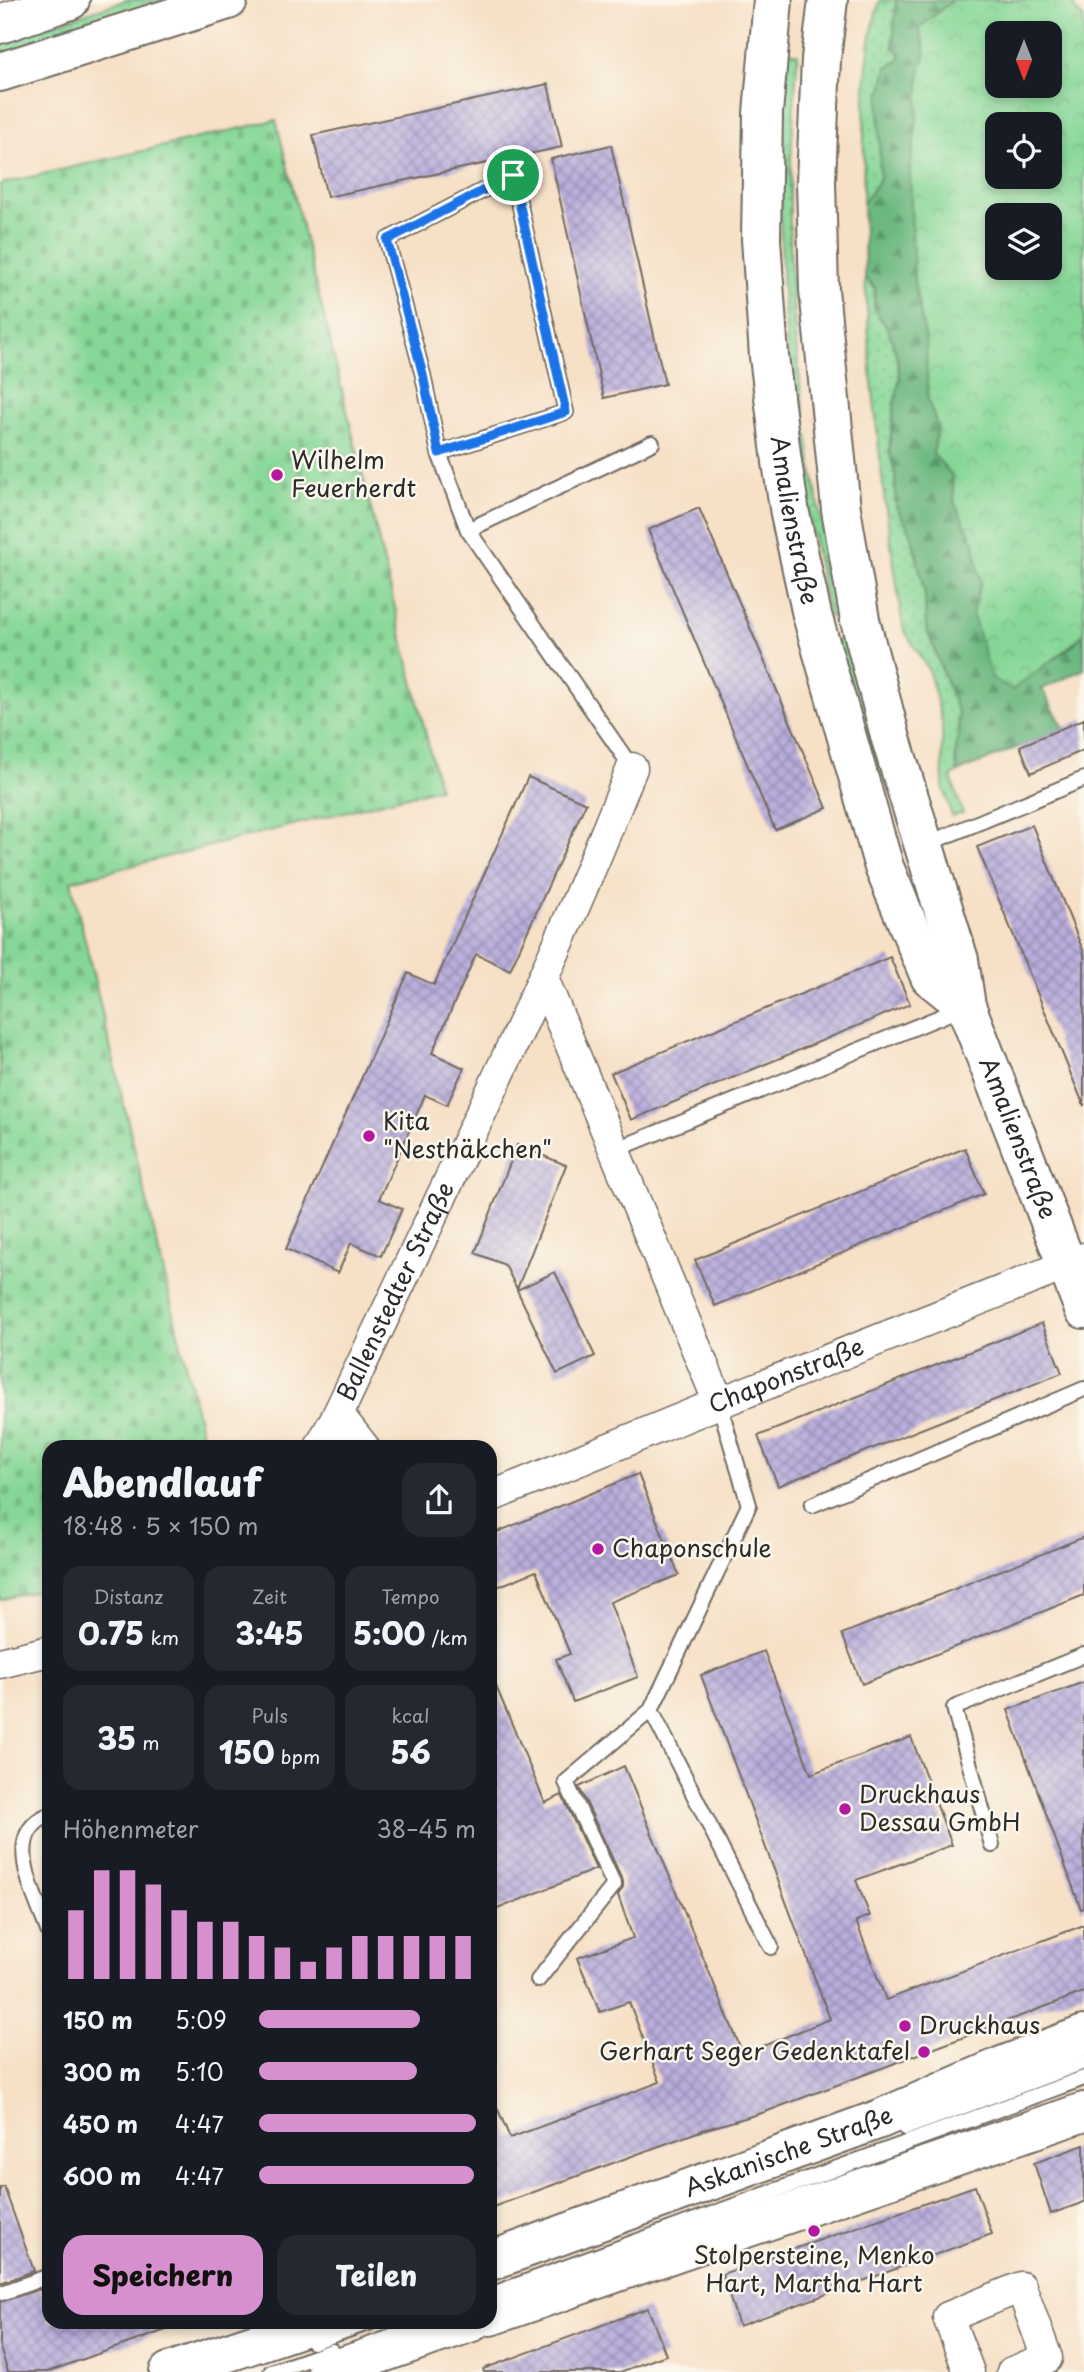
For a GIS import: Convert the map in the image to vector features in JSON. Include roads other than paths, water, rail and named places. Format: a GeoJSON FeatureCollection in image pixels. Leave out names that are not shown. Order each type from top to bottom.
{"type":"FeatureCollection","features":[{"type":"Feature","properties":{"kind":"main road"},"geometry":{"type":"LineString","coordinates":[[0,24],[70,0]]}},
{"type":"Feature","properties":{"kind":"main road"},"geometry":{"type":"LineString","coordinates":[[0,72],[228,0]]}},
{"type":"Feature","properties":{"kind":"main road","name":"Amalienstraße"},"geometry":{"type":"LineString","coordinates":[[773,0],[763,113],[761,239],[769,356],[790,514],[815,627],[884,867],[930,977],[966,1006]]}},
{"type":"Feature","properties":{"kind":"main road","name":"Amalienstraße"},"geometry":{"type":"LineString","coordinates":[[828,0],[821,59],[816,182],[819,290],[838,482],[860,620],[891,739],[959,960],[966,1006],[1075,1262],[1084,1309]]}},
{"type":"Feature","properties":{"kind":"main road","name":"Askanische Straße"},"geometry":{"type":"LineString","coordinates":[[497,2258],[880,2119],[1002,2066],[1084,2035]]}},
{"type":"Feature","properties":{"kind":"main road"},"geometry":{"type":"LineString","coordinates":[[497,2314],[1084,2112]]}},
{"type":"Feature","properties":{"kind":"main road"},"geometry":{"type":"LineString","coordinates":[[169,2372],[297,2329]]}},
{"type":"Feature","properties":{"kind":"main road"},"geometry":{"type":"LineString","coordinates":[[338,2359],[447,2329]]}},
{"type":"Feature","properties":{"kind":"street","name":"Ballenstedter Straße"},"geometry":{"type":"LineString","coordinates":[[324,1440],[543,978],[592,869],[632,768]]}},
{"type":"Feature","properties":{"kind":"street"},"geometry":{"type":"LineString","coordinates":[[543,978],[719,1403]]}},
{"type":"Feature","properties":{"kind":"street","name":"Chaponstraße"},"geometry":{"type":"LineString","coordinates":[[497,1494],[1075,1262]]}},
{"type":"Feature","properties":{"kind":"street","name":"Ballenstedter Straße"},"geometry":{"type":"LineString","coordinates":[[338,1414],[358,1440]]}},
{"type":"Feature","properties":{"kind":"street"},"geometry":{"type":"LineString","coordinates":[[0,1663],[42,1653]]}},
{"type":"Feature","properties":{"kind":"street"},"geometry":{"type":"LineString","coordinates":[[969,2372],[948,2318],[1021,2287],[1047,2358],[1012,2372]]}},
{"type":"Feature","properties":{"kind":"lane"},"geometry":{"type":"LineString","coordinates":[[439,453],[566,412],[513,175],[387,240],[423,375],[439,453],[468,530],[632,768]]}},
{"type":"Feature","properties":{"kind":"lane"},"geometry":{"type":"LineString","coordinates":[[468,530],[652,443]]}},
{"type":"Feature","properties":{"kind":"lane"},"geometry":{"type":"LineString","coordinates":[[922,845],[1084,779]]}},
{"type":"Feature","properties":{"kind":"lane"},"geometry":{"type":"LineString","coordinates":[[615,1150],[966,1006]]}},
{"type":"Feature","properties":{"kind":"lane"},"geometry":{"type":"LineString","coordinates":[[812,1505],[1084,1389]]}},
{"type":"Feature","properties":{"kind":"lane"},"geometry":{"type":"LineString","coordinates":[[538,1980],[614,1885],[566,1782],[651,1710],[749,1505],[719,1403]]}},
{"type":"Feature","properties":{"kind":"lane"},"geometry":{"type":"LineString","coordinates":[[992,1845],[954,1708],[1084,1656]]}},
{"type":"Feature","properties":{"kind":"lane"},"geometry":{"type":"LineString","coordinates":[[651,1710],[771,1947]]}},
{"type":"Feature","properties":{"kind":"lane"},"geometry":{"type":"LineString","coordinates":[[42,1818],[30,1829],[23,1845],[26,1866],[42,1913]]}},
{"type":"Feature","properties":{"kind":"lane"},"geometry":{"type":"LineString","coordinates":[[841,2151],[1084,2062]]}},
{"type":"Feature","properties":{"kind":"lane"},"geometry":{"type":"LineString","coordinates":[[497,2292],[1084,2078]]}},
{"type":"Feature","properties":{"kind":"lane"},"geometry":{"type":"LineString","coordinates":[[2,2293],[42,2279]]}},
{"type":"Feature","properties":{"kind":"lane"},"geometry":{"type":"LineString","coordinates":[[272,2356],[351,2329]]}},
{"type":"Feature","properties":{"kind":"lane"},"geometry":{"type":"LineString","coordinates":[[271,2372],[338,2359]]}},
{"type":"Feature","properties":{"kind":"place","name":"Wilhelm Feuerherdt"},"geometry":{"type":"Point","coordinates":[277,475]}},
{"type":"Feature","properties":{"kind":"place","name":"Kita \"Nesthäkchen\""},"geometry":{"type":"Point","coordinates":[369,1136]}},
{"type":"Feature","properties":{"kind":"place","name":"Chaponschule"},"geometry":{"type":"Point","coordinates":[598,1549]}},
{"type":"Feature","properties":{"kind":"place","name":"Druckhaus Dessau GmbH"},"geometry":{"type":"Point","coordinates":[845,1809]}},
{"type":"Feature","properties":{"kind":"place","name":"Druckhaus"},"geometry":{"type":"Point","coordinates":[905,2026]}},
{"type":"Feature","properties":{"kind":"place","name":"Gerhart Seger Gedenktafel"},"geometry":{"type":"Point","coordinates":[924,2052]}},
{"type":"Feature","properties":{"kind":"place","name":"Stolpersteine, Menko Hart, Martha Hart"},"geometry":{"type":"Point","coordinates":[814,2231]}}]}
